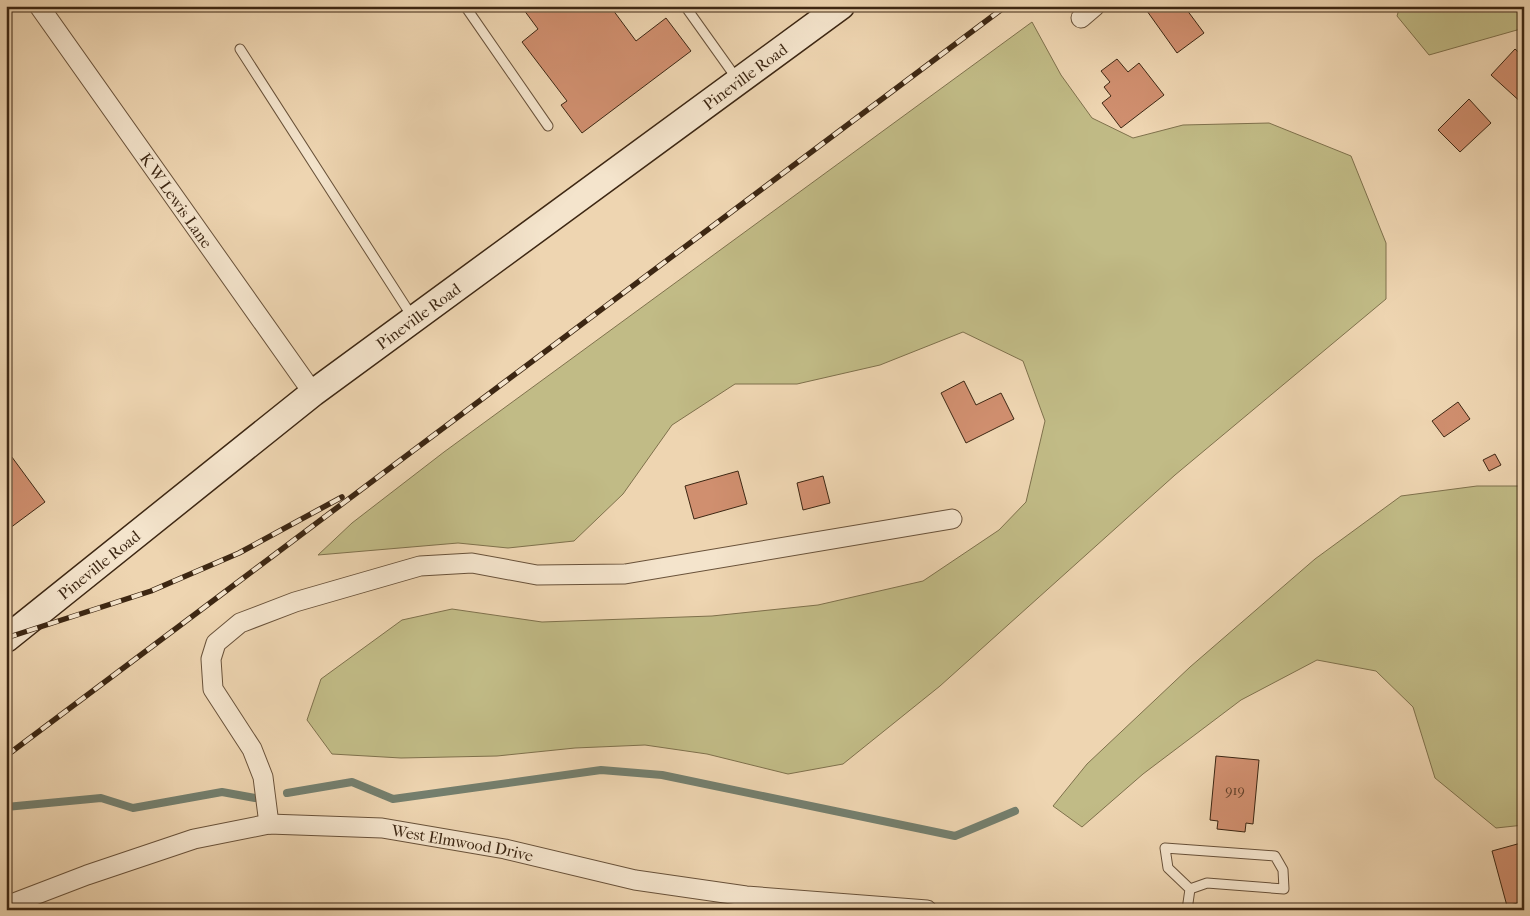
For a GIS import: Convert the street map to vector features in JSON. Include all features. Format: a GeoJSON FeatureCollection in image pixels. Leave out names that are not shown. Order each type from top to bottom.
{"type":"FeatureCollection","features":[{"type":"Feature","properties":{"kind":"main road","name":"Pineville Road"},"geometry":{"type":"LineString","coordinates":[[6,640],[313,393],[841,6]]}},
{"type":"Feature","properties":{"kind":"street","name":"K W Lewis Lane"},"geometry":{"type":"LineString","coordinates":[[39,6],[313,393]]}},
{"type":"Feature","properties":{"kind":"street"},"geometry":{"type":"LineString","coordinates":[[269,824],[262,777],[252,749],[213,689],[211,659],[216,643],[240,623],[296,602],[420,566],[472,563],[537,575],[626,574],[952,519]]}},
{"type":"Feature","properties":{"kind":"street","name":"West Elmwood Drive"},"geometry":{"type":"LineString","coordinates":[[6,906],[86,875],[194,839],[269,824],[382,828],[505,849],[635,880],[746,896],[918,909]]}},
{"type":"Feature","properties":{"kind":"lane"},"geometry":{"type":"LineString","coordinates":[[465,6],[548,126]]}},
{"type":"Feature","properties":{"kind":"lane"},"geometry":{"type":"LineString","coordinates":[[685,6],[738,81]]}},
{"type":"Feature","properties":{"kind":"lane"},"geometry":{"type":"LineString","coordinates":[[240,49],[413,318]]}},
{"type":"Feature","properties":{"kind":"lane"},"geometry":{"type":"LineString","coordinates":[[1165,848],[1275,856],[1283,870],[1284,889],[1207,883],[1190,889],[1168,868],[1165,848]]}},
{"type":"Feature","properties":{"kind":"lane"},"geometry":{"type":"LineString","coordinates":[[1187,910],[1190,889]]}},
{"type":"Feature","properties":{"kind":"shaded area"},"geometry":{"type":"Polygon","coordinates":[[[1400,6],[1524,6],[1524,28],[1429,55],[1397,16],[1400,6]]]}},
{"type":"Feature","properties":{"kind":"shaded area"},"geometry":{"type":"Polygon","coordinates":[[[1032,22],[1061,75],[1092,118],[1133,138],[1183,125],[1269,123],[1351,156],[1386,243],[1386,299],[1175,475],[940,686],[843,764],[788,774],[707,754],[645,745],[575,748],[497,756],[401,758],[332,754],[307,720],[321,679],[402,620],[452,609],[542,622],[712,616],[818,605],[923,581],[999,530],[1026,502],[1045,421],[1023,361],[963,332],[880,365],[797,384],[735,384],[672,425],[623,494],[574,541],[508,548],[458,543],[318,555],[352,523],[444,452],[1032,22]]]}},
{"type":"Feature","properties":{"kind":"shaded area"},"geometry":{"type":"Polygon","coordinates":[[[1477,486],[1524,486],[1524,825],[1496,828],[1435,778],[1413,707],[1376,671],[1317,660],[1241,700],[1143,774],[1082,827],[1053,806],[1087,764],[1190,667],[1315,559],[1401,496],[1477,486]]]}},
{"type":"Feature","properties":{"kind":"building"},"geometry":{"type":"Polygon","coordinates":[[[521,6],[610,6],[636,41],[666,18],[691,51],[582,133],[561,105],[567,101],[522,42],[538,29],[521,6]]]}},
{"type":"Feature","properties":{"kind":"building"},"geometry":{"type":"Polygon","coordinates":[[[1154,6],[1184,6],[1204,33],[1177,53],[1147,11],[1154,6]]]}},
{"type":"Feature","properties":{"kind":"building"},"geometry":{"type":"Polygon","coordinates":[[[1515,49],[1524,57],[1524,105],[1491,75],[1515,49]]]}},
{"type":"Feature","properties":{"kind":"building"},"geometry":{"type":"Polygon","coordinates":[[[1117,59],[1128,72],[1139,63],[1164,95],[1121,128],[1102,103],[1111,96],[1104,87],[1110,82],[1101,71],[1117,59]]]}},
{"type":"Feature","properties":{"kind":"building"},"geometry":{"type":"Polygon","coordinates":[[[1469,99],[1491,123],[1460,152],[1438,130],[1469,99]]]}},
{"type":"Feature","properties":{"kind":"building"},"geometry":{"type":"Polygon","coordinates":[[[964,381],[976,405],[1001,393],[1014,419],[966,443],[941,393],[964,381]]]}},
{"type":"Feature","properties":{"kind":"building"},"geometry":{"type":"Polygon","coordinates":[[[1458,402],[1470,419],[1444,437],[1432,421],[1458,402]]]}},
{"type":"Feature","properties":{"kind":"building"},"geometry":{"type":"Polygon","coordinates":[[[6,449],[45,502],[6,531],[6,449]]]}},
{"type":"Feature","properties":{"kind":"building"},"geometry":{"type":"Polygon","coordinates":[[[1495,454],[1501,465],[1489,471],[1483,460],[1495,454]]]}},
{"type":"Feature","properties":{"kind":"building"},"geometry":{"type":"Polygon","coordinates":[[[738,471],[747,504],[694,519],[685,486],[738,471]]]}},
{"type":"Feature","properties":{"kind":"building"},"geometry":{"type":"Polygon","coordinates":[[[823,476],[830,503],[803,510],[797,483],[823,476]]]}},
{"type":"Feature","properties":{"kind":"building"},"geometry":{"type":"Polygon","coordinates":[[[1216,756],[1259,760],[1253,824],[1246,823],[1245,832],[1217,829],[1218,821],[1210,820],[1216,756]]]}},
{"type":"Feature","properties":{"kind":"building"},"geometry":{"type":"Polygon","coordinates":[[[1521,843],[1524,854],[1524,901],[1507,906],[1492,851],[1521,843]]]}},
{"type":"Feature","properties":{"kind":"waterway"},"geometry":{"type":"LineString","coordinates":[[287,793],[352,782],[393,799],[601,770],[662,775],[955,836],[1015,811]]}},
{"type":"Feature","properties":{"kind":"waterway"},"geometry":{"type":"LineString","coordinates":[[6,807],[101,798],[133,808],[222,792],[255,798]]}},
{"type":"Feature","properties":{"kind":"railway"},"geometry":{"type":"LineString","coordinates":[[6,756],[1006,6]]}},
{"type":"Feature","properties":{"kind":"railway"},"geometry":{"type":"LineString","coordinates":[[6,638],[151,591],[239,553],[342,497]]}}]}
